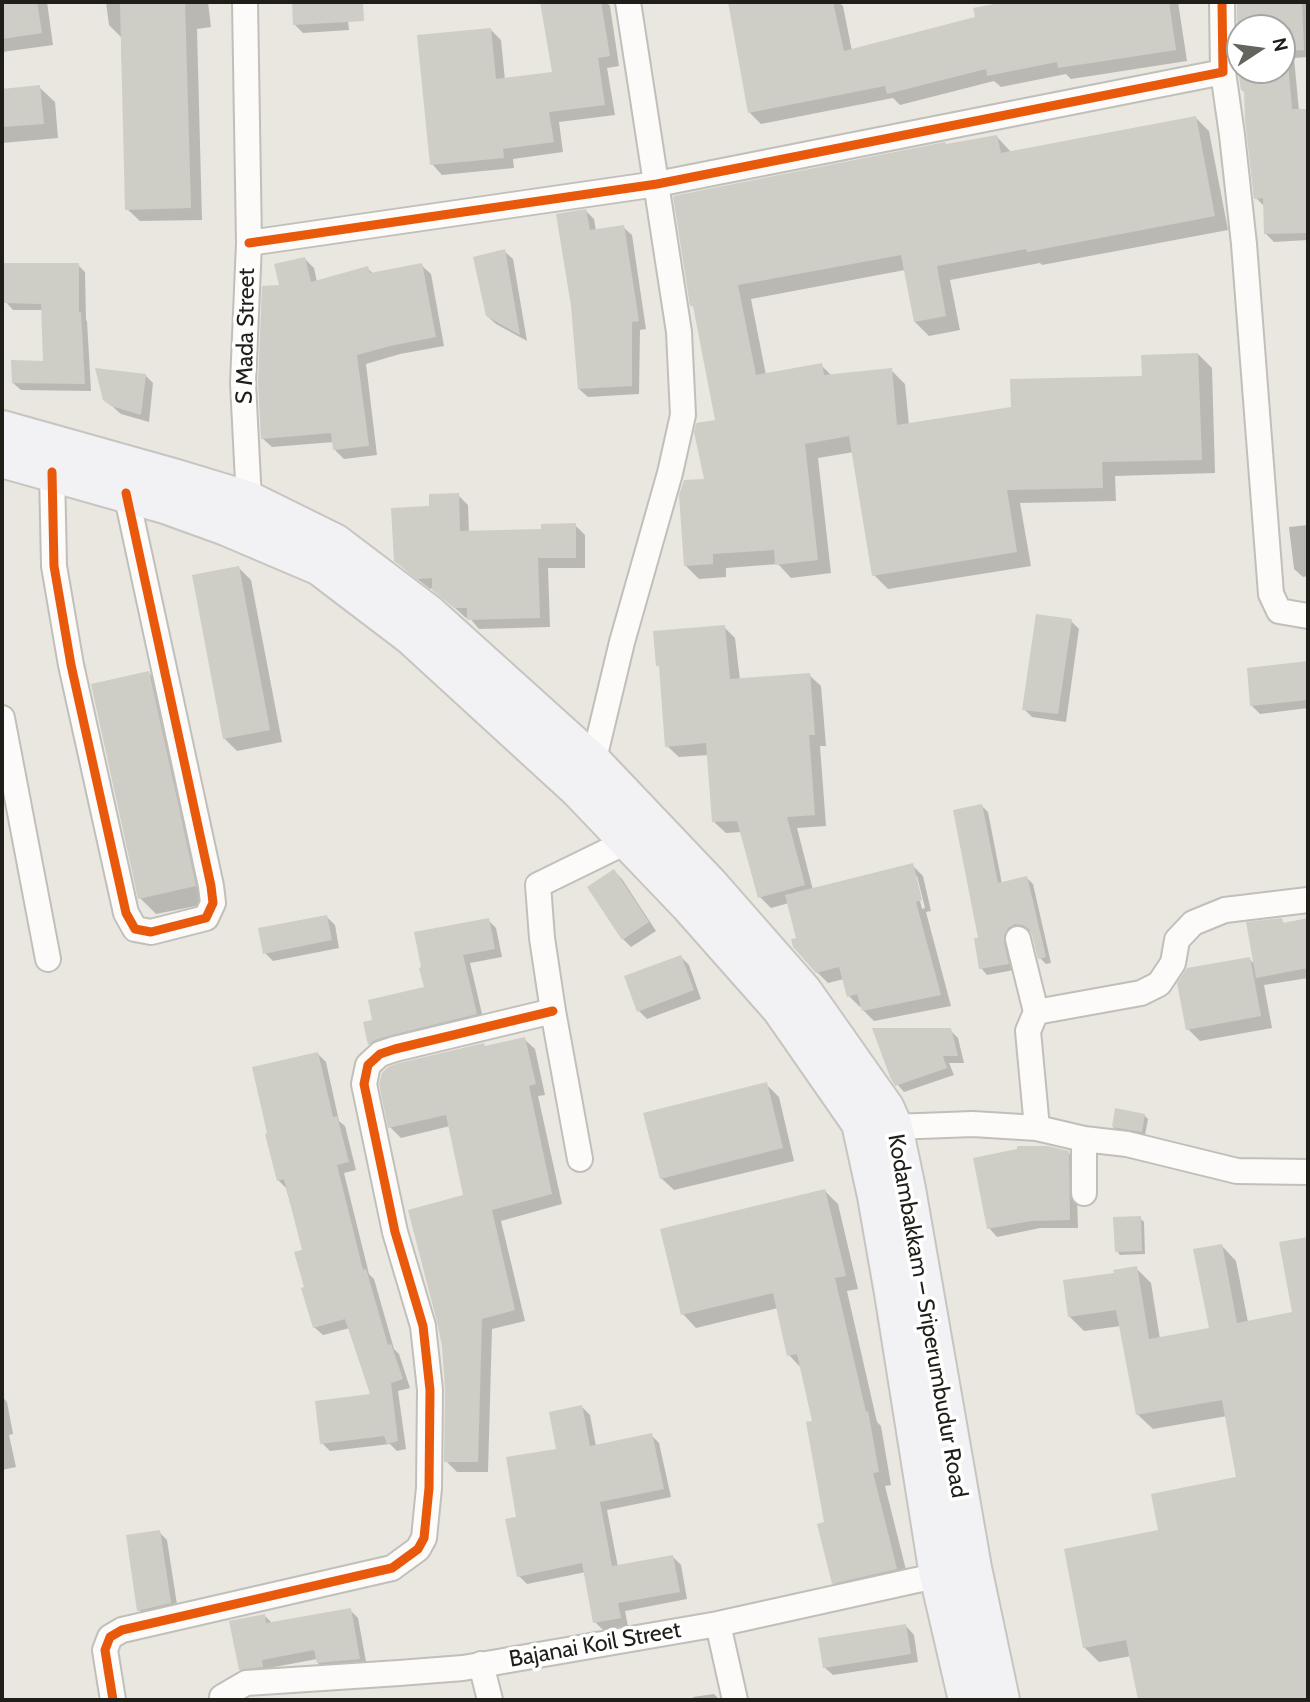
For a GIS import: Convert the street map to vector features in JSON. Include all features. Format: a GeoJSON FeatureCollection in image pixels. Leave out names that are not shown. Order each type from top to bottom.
{"type":"FeatureCollection","features":[{"type":"Feature","properties":{"kind":"main road","name":"Kodambakkam – Sriperumbudur Road"},"geometry":{"type":"LineString","coordinates":[[2,430],[173,478],[240,515]]}},
{"type":"Feature","properties":{"kind":"main road","name":"Kodambakkam – Sriperumbudur Road"},"geometry":{"type":"LineString","coordinates":[[2,458],[165,504],[240,515],[334,543],[429,615],[586,776],[709,885],[802,991],[885,1110],[893,1128],[905,1189],[956,1572],[968,1700]]}},
{"type":"Feature","properties":{"kind":"main road","name":"Kodambakkam – Sriperumbudur Road"},"geometry":{"type":"LineString","coordinates":[[586,776],[628,841],[689,904],[781,1008],[861,1123],[894,1293],[956,1572],[1000,1700]]}},
{"type":"Feature","properties":{"kind":"street","name":"S Mada Street"},"geometry":{"type":"LineString","coordinates":[[240,515],[249,243],[245,2]]}},
{"type":"Feature","properties":{"kind":"street"},"geometry":{"type":"LineString","coordinates":[[586,776],[670,472],[683,415],[679,332],[628,2]]}},
{"type":"Feature","properties":{"kind":"street"},"geometry":{"type":"LineString","coordinates":[[1222,2],[1223,72],[1244,244],[1271,594],[1279,611],[1308,616]]}},
{"type":"Feature","properties":{"kind":"street"},"geometry":{"type":"LineString","coordinates":[[249,243],[657,184],[1223,72]]}},
{"type":"Feature","properties":{"kind":"street"},"geometry":{"type":"LineString","coordinates":[[52,472],[54,566],[71,665],[126,913],[135,929],[151,932],[206,918],[213,903],[206,859],[126,493]]}},
{"type":"Feature","properties":{"kind":"street"},"geometry":{"type":"LineString","coordinates":[[2,718],[48,959]]}},
{"type":"Feature","properties":{"kind":"street"},"geometry":{"type":"LineString","coordinates":[[580,1159],[553,1011],[542,938],[538,885],[628,841]]}},
{"type":"Feature","properties":{"kind":"street"},"geometry":{"type":"LineString","coordinates":[[1036,1012],[1141,993],[1159,984],[1173,963],[1177,940],[1194,923],[1225,911],[1308,900]]}},
{"type":"Feature","properties":{"kind":"street"},"geometry":{"type":"LineString","coordinates":[[1018,939],[1036,1012],[1028,1031],[1037,1128]]}},
{"type":"Feature","properties":{"kind":"street"},"geometry":{"type":"LineString","coordinates":[[113,1700],[105,1650],[110,1637],[122,1630],[393,1568],[418,1549],[424,1538],[429,1488],[430,1390],[423,1326],[395,1232],[364,1084],[368,1065],[380,1054],[395,1049],[553,1011]]}},
{"type":"Feature","properties":{"kind":"street"},"geometry":{"type":"LineString","coordinates":[[893,1128],[973,1124],[1037,1128],[1084,1139],[1127,1144],[1237,1171],[1308,1172]]}},
{"type":"Feature","properties":{"kind":"street"},"geometry":{"type":"LineString","coordinates":[[1084,1139],[1084,1193]]}},
{"type":"Feature","properties":{"kind":"street","name":"Bajanai Koil Street"},"geometry":{"type":"LineString","coordinates":[[222,1700],[222,1697],[246,1683],[399,1673],[481,1664],[718,1624],[956,1572]]}},
{"type":"Feature","properties":{"kind":"street"},"geometry":{"type":"LineString","coordinates":[[718,1624],[735,1700]]}},
{"type":"Feature","properties":{"kind":"street"},"geometry":{"type":"LineString","coordinates":[[481,1664],[490,1700]]}},
{"type":"Feature","properties":{"kind":"building"},"geometry":{"type":"Polygon","coordinates":[[[2,2],[37,2],[42,33],[2,39],[2,2]]]}},
{"type":"Feature","properties":{"kind":"building"},"geometry":{"type":"Polygon","coordinates":[[[120,2],[185,2],[191,208],[125,210],[120,2]]]}},
{"type":"Feature","properties":{"kind":"building"},"geometry":{"type":"Polygon","coordinates":[[[292,2],[363,2],[364,21],[293,25],[292,2]]]}},
{"type":"Feature","properties":{"kind":"building"},"geometry":{"type":"Polygon","coordinates":[[[540,2],[601,2],[610,56],[598,58],[605,105],[549,112],[554,142],[503,149],[504,158],[430,165],[417,35],[491,28],[496,79],[552,72],[540,2]]]}},
{"type":"Feature","properties":{"kind":"building"},"geometry":{"type":"Polygon","coordinates":[[[728,2],[833,2],[844,51],[975,17],[973,8],[1004,2],[1169,2],[1176,50],[1058,68],[1057,62],[987,76],[986,69],[887,94],[885,86],[748,113],[728,2]]]}},
{"type":"Feature","properties":{"kind":"building"},"geometry":{"type":"Polygon","coordinates":[[[1237,2],[1302,2],[1304,50],[1296,50],[1296,14],[1237,14],[1237,2]]]}},
{"type":"Feature","properties":{"kind":"building"},"geometry":{"type":"Polygon","coordinates":[[[1240,84],[1290,84],[1292,109],[1308,109],[1307,233],[1264,234],[1263,198],[1254,199],[1244,90],[1241,90],[1240,84]]]}},
{"type":"Feature","properties":{"kind":"building"},"geometry":{"type":"Polygon","coordinates":[[[40,85],[44,124],[2,127],[2,89],[40,85]]]}},
{"type":"Feature","properties":{"kind":"building"},"geometry":{"type":"Polygon","coordinates":[[[1196,116],[1215,216],[1027,252],[1026,249],[937,266],[946,316],[914,322],[901,255],[738,285],[756,375],[822,363],[824,375],[892,368],[897,425],[1011,407],[1010,379],[1142,376],[1141,355],[1198,353],[1202,460],[1102,462],[1103,488],[1007,490],[1017,552],[872,576],[849,436],[805,444],[818,560],[775,565],[774,550],[713,554],[713,564],[684,566],[679,495],[684,480],[704,479],[694,432],[696,423],[715,420],[693,306],[690,306],[673,196],[945,142],[946,144],[997,135],[1001,153],[1196,116]]]}},
{"type":"Feature","properties":{"kind":"building"},"geometry":{"type":"Polygon","coordinates":[[[586,209],[590,230],[624,225],[639,321],[632,322],[632,386],[578,389],[571,306],[556,214],[586,209]]]}},
{"type":"Feature","properties":{"kind":"building"},"geometry":{"type":"Polygon","coordinates":[[[505,249],[520,335],[486,316],[473,257],[505,249]]]}},
{"type":"Feature","properties":{"kind":"building"},"geometry":{"type":"Polygon","coordinates":[[[305,257],[311,282],[368,266],[370,273],[422,263],[436,337],[357,355],[369,446],[333,450],[331,433],[261,439],[258,383],[262,286],[279,285],[274,264],[305,257]]]}},
{"type":"Feature","properties":{"kind":"building"},"geometry":{"type":"Polygon","coordinates":[[[4,263],[79,263],[79,312],[85,384],[12,383],[11,360],[43,361],[41,304],[4,303],[4,263]]]}},
{"type":"Feature","properties":{"kind":"building"},"geometry":{"type":"Polygon","coordinates":[[[95,368],[146,374],[141,415],[111,406],[103,400],[95,368]]]}},
{"type":"Feature","properties":{"kind":"building"},"geometry":{"type":"Polygon","coordinates":[[[459,493],[460,531],[541,529],[541,524],[576,523],[576,558],[538,558],[540,618],[467,620],[467,608],[454,608],[432,590],[432,578],[418,579],[394,561],[391,508],[429,506],[429,494],[459,493]]]}},
{"type":"Feature","properties":{"kind":"building"},"geometry":{"type":"Polygon","coordinates":[[[239,566],[270,730],[223,739],[192,575],[239,566]]]}},
{"type":"Feature","properties":{"kind":"building"},"geometry":{"type":"Polygon","coordinates":[[[1036,614],[1072,619],[1058,714],[1022,710],[1036,614]]]}},
{"type":"Feature","properties":{"kind":"building"},"geometry":{"type":"Polygon","coordinates":[[[725,625],[730,679],[810,673],[815,735],[809,735],[815,815],[787,817],[805,885],[758,898],[737,821],[712,822],[706,743],[665,747],[659,666],[656,666],[653,631],[725,625]]]}},
{"type":"Feature","properties":{"kind":"building"},"geometry":{"type":"Polygon","coordinates":[[[1308,661],[1308,700],[1250,706],[1247,668],[1308,661]]]}},
{"type":"Feature","properties":{"kind":"building"},"geometry":{"type":"Polygon","coordinates":[[[149,671],[196,886],[138,899],[91,684],[149,671]]]}},
{"type":"Feature","properties":{"kind":"building"},"geometry":{"type":"Polygon","coordinates":[[[982,804],[998,883],[1027,876],[1046,957],[1038,959],[1029,929],[1015,924],[1008,928],[1004,936],[1009,964],[979,969],[974,938],[978,938],[953,810],[982,804]]]}},
{"type":"Feature","properties":{"kind":"building"},"geometry":{"type":"Polygon","coordinates":[[[913,863],[922,900],[916,902],[941,995],[862,1011],[857,994],[847,997],[839,967],[816,973],[793,947],[791,939],[796,938],[785,895],[913,863]]]}},
{"type":"Feature","properties":{"kind":"building"},"geometry":{"type":"Polygon","coordinates":[[[614,869],[649,922],[622,940],[587,887],[614,869]]]}},
{"type":"Feature","properties":{"kind":"building"},"geometry":{"type":"Polygon","coordinates":[[[327,915],[332,940],[263,954],[258,928],[327,915]]]}},
{"type":"Feature","properties":{"kind":"building"},"geometry":{"type":"Polygon","coordinates":[[[489,918],[495,949],[463,955],[477,1014],[392,1035],[368,1045],[363,1022],[372,1020],[368,1000],[424,987],[414,932],[489,918]]]}},
{"type":"Feature","properties":{"kind":"building"},"geometry":{"type":"Polygon","coordinates":[[[1282,918],[1283,923],[1308,918],[1308,968],[1256,978],[1246,922],[1282,918]]]}},
{"type":"Feature","properties":{"kind":"building"},"geometry":{"type":"Polygon","coordinates":[[[681,955],[694,990],[637,1012],[624,976],[681,955]]]}},
{"type":"Feature","properties":{"kind":"building"},"geometry":{"type":"Polygon","coordinates":[[[1250,957],[1261,1016],[1186,1030],[1177,983],[1187,968],[1250,957]]]}},
{"type":"Feature","properties":{"kind":"building"},"geometry":{"type":"Polygon","coordinates":[[[872,1028],[951,1028],[958,1056],[943,1056],[947,1068],[895,1086],[872,1028]]]}},
{"type":"Feature","properties":{"kind":"building"},"geometry":{"type":"Polygon","coordinates":[[[525,1037],[536,1084],[529,1086],[552,1194],[492,1210],[515,1310],[482,1319],[478,1462],[444,1462],[445,1390],[442,1346],[408,1210],[463,1195],[446,1115],[388,1128],[379,1084],[382,1073],[388,1067],[399,1063],[484,1043],[485,1046],[525,1037]]]}},
{"type":"Feature","properties":{"kind":"building"},"geometry":{"type":"Polygon","coordinates":[[[318,1052],[333,1117],[337,1116],[349,1162],[337,1165],[363,1270],[366,1269],[388,1345],[391,1344],[403,1379],[391,1383],[398,1441],[387,1444],[384,1436],[320,1444],[315,1401],[370,1394],[345,1319],[313,1328],[294,1252],[302,1250],[284,1179],[277,1181],[252,1067],[318,1052]]]}},
{"type":"Feature","properties":{"kind":"building"},"geometry":{"type":"Polygon","coordinates":[[[767,1082],[783,1148],[660,1179],[643,1113],[767,1082]]]}},
{"type":"Feature","properties":{"kind":"building"},"geometry":{"type":"Polygon","coordinates":[[[1115,1108],[1145,1114],[1142,1132],[1112,1127],[1115,1108]]]}},
{"type":"Feature","properties":{"kind":"building"},"geometry":{"type":"Polygon","coordinates":[[[1017,1146],[1048,1146],[1069,1151],[1070,1220],[1031,1221],[987,1229],[973,1158],[1017,1149],[1017,1146]]]}},
{"type":"Feature","properties":{"kind":"building"},"geometry":{"type":"Polygon","coordinates":[[[825,1189],[846,1276],[835,1278],[866,1412],[868,1411],[879,1472],[873,1473],[897,1569],[832,1584],[817,1524],[824,1522],[806,1422],[812,1421],[797,1354],[787,1356],[773,1293],[681,1315],[660,1229],[825,1189]]]}},
{"type":"Feature","properties":{"kind":"building"},"geometry":{"type":"Polygon","coordinates":[[[1141,1216],[1142,1251],[1115,1252],[1113,1217],[1141,1216]]]}},
{"type":"Feature","properties":{"kind":"building"},"geometry":{"type":"Polygon","coordinates":[[[1308,1237],[1308,1700],[1138,1700],[1126,1640],[1083,1648],[1064,1549],[1158,1530],[1151,1494],[1236,1477],[1222,1400],[1136,1415],[1116,1310],[1068,1317],[1063,1280],[1114,1273],[1113,1270],[1137,1266],[1149,1339],[1209,1328],[1193,1249],[1222,1244],[1237,1323],[1292,1312],[1279,1242],[1308,1237]]]}},
{"type":"Feature","properties":{"kind":"building"},"geometry":{"type":"Polygon","coordinates":[[[582,1405],[590,1446],[652,1433],[664,1489],[600,1502],[612,1566],[673,1555],[680,1592],[618,1603],[621,1618],[593,1623],[582,1563],[517,1577],[505,1519],[516,1517],[506,1457],[556,1449],[549,1412],[582,1405]]]}},
{"type":"Feature","properties":{"kind":"building"},"geometry":{"type":"Polygon","coordinates":[[[160,1530],[171,1603],[137,1611],[126,1535],[160,1530]]]}},
{"type":"Feature","properties":{"kind":"building"},"geometry":{"type":"Polygon","coordinates":[[[351,1608],[360,1659],[317,1663],[314,1650],[262,1660],[263,1667],[239,1670],[229,1621],[265,1614],[266,1623],[351,1608]]]}},
{"type":"Feature","properties":{"kind":"building"},"geometry":{"type":"Polygon","coordinates":[[[906,1624],[911,1654],[823,1668],[818,1638],[906,1624]]]}},
{"type":"Feature","properties":{"kind":"cycle path"},"geometry":{"type":"LineString","coordinates":[[249,243],[657,184],[1223,72],[1222,2]]}},
{"type":"Feature","properties":{"kind":"cycle path"},"geometry":{"type":"LineString","coordinates":[[52,472],[54,566],[71,665],[126,913],[135,929],[151,932],[206,918],[213,903],[126,493]]}},
{"type":"Feature","properties":{"kind":"cycle path"},"geometry":{"type":"LineString","coordinates":[[113,1700],[105,1650],[110,1637],[122,1630],[392,1568],[418,1549],[424,1538],[429,1488],[430,1390],[423,1326],[395,1232],[364,1084],[368,1065],[380,1054],[395,1049],[553,1011]]}}]}
